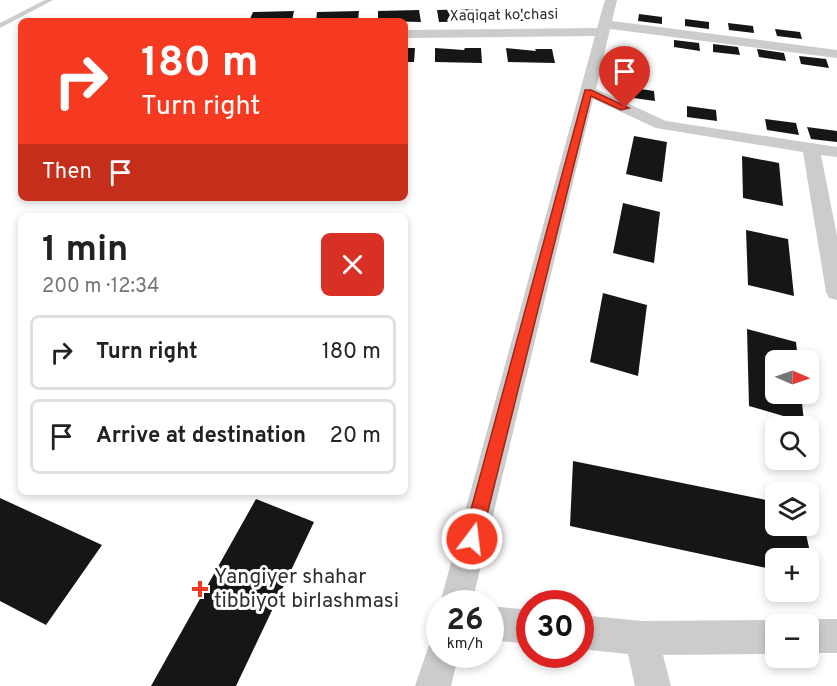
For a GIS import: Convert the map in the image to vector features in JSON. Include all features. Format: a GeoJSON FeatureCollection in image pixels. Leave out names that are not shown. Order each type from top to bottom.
{"type":"FeatureCollection","features":[{"type":"Feature","properties":{"kind":"street"},"geometry":{"type":"LineString","coordinates":[[459,590],[611,0]]}},
{"type":"Feature","properties":{"kind":"street","name":"Xaqiqat ko'chasi"},"geometry":{"type":"LineString","coordinates":[[408,34],[604,28],[837,54]]}},
{"type":"Feature","properties":{"kind":"street"},"geometry":{"type":"LineString","coordinates":[[588,91],[662,124],[837,152]]}},
{"type":"Feature","properties":{"kind":"street"},"geometry":{"type":"LineString","coordinates":[[811,148],[837,292]]}},
{"type":"Feature","properties":{"kind":"street"},"geometry":{"type":"LineString","coordinates":[[594,633],[642,638],[765,637]]}},
{"type":"Feature","properties":{"kind":"street"},"geometry":{"type":"LineString","coordinates":[[819,636],[837,636]]}},
{"type":"Feature","properties":{"kind":"street"},"geometry":{"type":"LineString","coordinates":[[642,638],[653,686]]}},
{"type":"Feature","properties":{"kind":"street"},"geometry":{"type":"LineString","coordinates":[[433,686],[438,668]]}},
{"type":"Feature","properties":{"kind":"lane"},"geometry":{"type":"LineString","coordinates":[[0,26],[50,0]]}},
{"type":"Feature","properties":{"kind":"building"},"geometry":{"type":"Polygon","coordinates":[[[478,9],[481,21],[439,22],[437,10],[478,9]]]}},
{"type":"Feature","properties":{"kind":"building"},"geometry":{"type":"Polygon","coordinates":[[[542,9],[547,21],[505,21],[501,10],[542,9]]]}},
{"type":"Feature","properties":{"kind":"building"},"geometry":{"type":"Polygon","coordinates":[[[419,10],[421,22],[408,22],[408,18],[378,18],[378,11],[419,10]]]}},
{"type":"Feature","properties":{"kind":"building"},"geometry":{"type":"Polygon","coordinates":[[[294,11],[293,18],[250,18],[253,12],[294,11]]]}},
{"type":"Feature","properties":{"kind":"building"},"geometry":{"type":"Polygon","coordinates":[[[359,11],[358,18],[316,18],[317,12],[359,11]]]}},
{"type":"Feature","properties":{"kind":"building"},"geometry":{"type":"Polygon","coordinates":[[[639,14],[662,17],[662,24],[638,21],[639,14]]]}},
{"type":"Feature","properties":{"kind":"building"},"geometry":{"type":"Polygon","coordinates":[[[685,19],[709,22],[709,29],[685,26],[685,19]]]}},
{"type":"Feature","properties":{"kind":"building"},"geometry":{"type":"Polygon","coordinates":[[[728,23],[753,26],[754,33],[729,30],[728,23]]]}},
{"type":"Feature","properties":{"kind":"building"},"geometry":{"type":"Polygon","coordinates":[[[775,29],[800,32],[802,39],[777,36],[775,29]]]}},
{"type":"Feature","properties":{"kind":"building"},"geometry":{"type":"Polygon","coordinates":[[[674,40],[699,43],[700,51],[674,47],[674,40]]]}},
{"type":"Feature","properties":{"kind":"building"},"geometry":{"type":"Polygon","coordinates":[[[713,44],[738,47],[740,55],[713,52],[713,44]]]}},
{"type":"Feature","properties":{"kind":"building"},"geometry":{"type":"Polygon","coordinates":[[[408,48],[415,48],[414,62],[408,62],[408,48]]]}},
{"type":"Feature","properties":{"kind":"building"},"geometry":{"type":"Polygon","coordinates":[[[435,48],[464,50],[465,48],[481,48],[482,63],[435,62],[435,48]]]}},
{"type":"Feature","properties":{"kind":"building"},"geometry":{"type":"Polygon","coordinates":[[[506,48],[536,51],[535,49],[552,49],[555,63],[508,62],[506,48]]]}},
{"type":"Feature","properties":{"kind":"building"},"geometry":{"type":"Polygon","coordinates":[[[757,49],[784,53],[786,61],[759,57],[757,49]]]}},
{"type":"Feature","properties":{"kind":"building"},"geometry":{"type":"Polygon","coordinates":[[[799,56],[826,59],[829,68],[801,64],[799,56]]]}},
{"type":"Feature","properties":{"kind":"building"},"geometry":{"type":"Polygon","coordinates":[[[627,87],[654,91],[655,101],[626,97],[627,87]]]}},
{"type":"Feature","properties":{"kind":"building"},"geometry":{"type":"Polygon","coordinates":[[[687,106],[716,110],[717,121],[687,117],[687,106]]]}},
{"type":"Feature","properties":{"kind":"building"},"geometry":{"type":"Polygon","coordinates":[[[765,119],[796,123],[799,135],[767,130],[765,119]]]}},
{"type":"Feature","properties":{"kind":"building"},"geometry":{"type":"Polygon","coordinates":[[[807,127],[837,131],[837,142],[811,139],[807,127]]]}},
{"type":"Feature","properties":{"kind":"building"},"geometry":{"type":"Polygon","coordinates":[[[634,136],[667,142],[662,182],[626,174],[634,136]]]}},
{"type":"Feature","properties":{"kind":"building"},"geometry":{"type":"Polygon","coordinates":[[[742,156],[779,163],[783,206],[743,198],[742,156]]]}},
{"type":"Feature","properties":{"kind":"building"},"geometry":{"type":"Polygon","coordinates":[[[623,203],[660,212],[654,263],[613,253],[623,203]]]}},
{"type":"Feature","properties":{"kind":"building"},"geometry":{"type":"Polygon","coordinates":[[[746,230],[788,239],[794,296],[748,285],[746,230]]]}},
{"type":"Feature","properties":{"kind":"building"},"geometry":{"type":"Polygon","coordinates":[[[603,293],[647,305],[638,376],[590,362],[603,293]]]}},
{"type":"Feature","properties":{"kind":"building"},"geometry":{"type":"Polygon","coordinates":[[[747,329],[796,342],[797,350],[765,350],[765,404],[802,404],[803,416],[783,416],[749,406],[747,329]]]}},
{"type":"Feature","properties":{"kind":"building"},"geometry":{"type":"Polygon","coordinates":[[[573,461],[765,500],[765,536],[806,536],[809,548],[765,548],[765,568],[570,526],[573,461]]]}},
{"type":"Feature","properties":{"kind":"building"},"geometry":{"type":"Polygon","coordinates":[[[0,498],[102,545],[46,625],[0,601],[0,498]]]}},
{"type":"Feature","properties":{"kind":"building"},"geometry":{"type":"Polygon","coordinates":[[[256,499],[314,522],[236,686],[151,686],[256,499]]]}},
{"type":"Feature","properties":{"kind":"place","name":"Yangiyer shahar tibbiyot birlashmasi"},"geometry":{"type":"Point","coordinates":[200,589]}},
{"type":"Feature","properties":{"kind":"route"},"geometry":{"type":"LineString","coordinates":[[472,539],[588,91],[625,108]]}}]}
